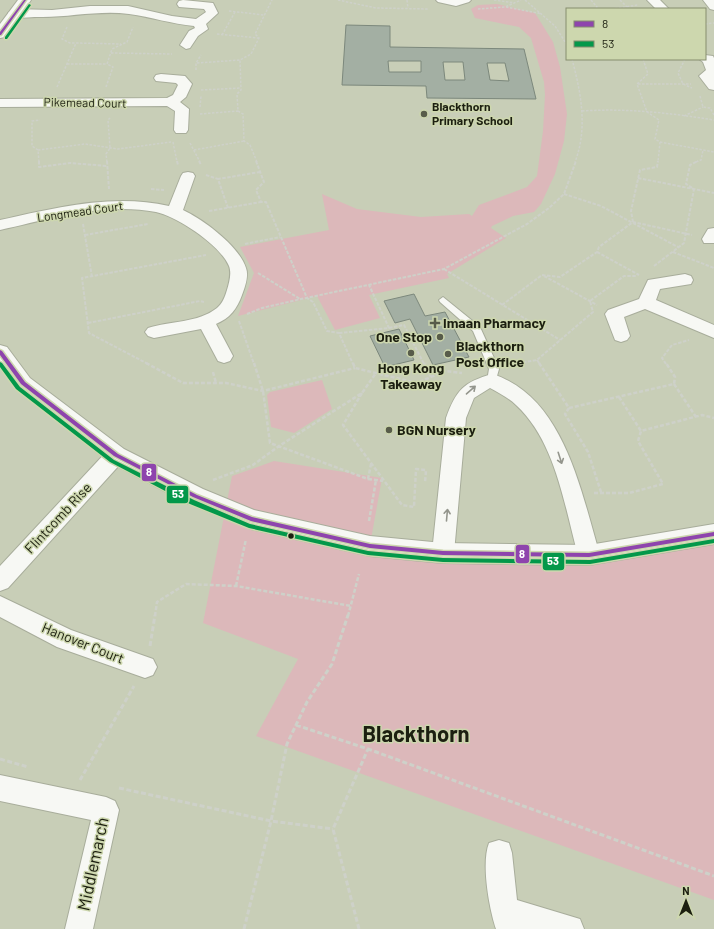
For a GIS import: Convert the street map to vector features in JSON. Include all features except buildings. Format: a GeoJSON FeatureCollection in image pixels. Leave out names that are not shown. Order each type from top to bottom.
{"type":"FeatureCollection","features":[{"type":"Feature","properties":{"kind":"street"},"geometry":{"type":"LineString","coordinates":[[0,34],[25,0]]}},
{"type":"Feature","properties":{"kind":"street"},"geometry":{"type":"LineString","coordinates":[[442,0],[459,4]]}},
{"type":"Feature","properties":{"kind":"street"},"geometry":{"type":"LineString","coordinates":[[709,0],[714,6]]}},
{"type":"Feature","properties":{"kind":"street"},"geometry":{"type":"LineString","coordinates":[[183,4],[210,6],[212,13],[198,27],[186,45]]}},
{"type":"Feature","properties":{"kind":"street"},"geometry":{"type":"LineString","coordinates":[[14,13],[128,10],[155,15],[198,27]]}},
{"type":"Feature","properties":{"kind":"street"},"geometry":{"type":"LineString","coordinates":[[706,59],[708,59],[713,78]]}},
{"type":"Feature","properties":{"kind":"street"},"geometry":{"type":"LineString","coordinates":[[161,78],[180,79],[185,84],[179,96],[170,102],[182,109],[183,137]]}},
{"type":"Feature","properties":{"kind":"street","name":"Pikemead Court"},"geometry":{"type":"LineString","coordinates":[[0,103],[50,102],[122,104],[170,102]]}},
{"type":"Feature","properties":{"kind":"street"},"geometry":{"type":"LineString","coordinates":[[175,212],[188,176]]}},
{"type":"Feature","properties":{"kind":"street","name":"Longmead Court"},"geometry":{"type":"LineString","coordinates":[[0,225],[110,206],[143,206],[175,212],[197,225],[224,249],[238,268]]}},
{"type":"Feature","properties":{"kind":"street"},"geometry":{"type":"LineString","coordinates":[[154,332],[231,314],[238,289],[238,268]]}},
{"type":"Feature","properties":{"kind":"street"},"geometry":{"type":"LineString","coordinates":[[646,303],[648,280],[685,280]]}},
{"type":"Feature","properties":{"kind":"street"},"geometry":{"type":"LineString","coordinates":[[621,336],[614,314],[646,303],[709,330]]}},
{"type":"Feature","properties":{"kind":"street"},"geometry":{"type":"LineString","coordinates":[[206,321],[224,356]]}},
{"type":"Feature","properties":{"kind":"street"},"geometry":{"type":"LineString","coordinates":[[0,352],[23,383],[116,455],[195,496],[251,519],[370,546],[443,554],[589,555],[714,534]]}},
{"type":"Feature","properties":{"kind":"street"},"geometry":{"type":"LineString","coordinates":[[443,554],[456,418],[463,397],[478,384],[493,375],[523,401],[540,420],[559,453],[589,555]]}},
{"type":"Feature","properties":{"kind":"street","name":"Flintcomb Rise"},"geometry":{"type":"LineString","coordinates":[[0,580],[116,455]]}},
{"type":"Feature","properties":{"kind":"street","name":"Hanover Court"},"geometry":{"type":"LineString","coordinates":[[0,606],[65,639],[145,666]]}},
{"type":"Feature","properties":{"kind":"street","name":"Middlemarch"},"geometry":{"type":"LineString","coordinates":[[0,788],[106,810],[80,929]]}},
{"type":"Feature","properties":{"kind":"street"},"geometry":{"type":"LineString","coordinates":[[499,853],[507,919],[570,929]]}},
{"type":"Feature","properties":{"kind":"lane"},"geometry":{"type":"LineString","coordinates":[[443,300],[477,329],[493,375]]}},
{"type":"Feature","properties":{"kind":"path"},"geometry":{"type":"LineString","coordinates":[[259,38],[255,34],[272,0]]}},
{"type":"Feature","properties":{"kind":"path"},"geometry":{"type":"LineString","coordinates":[[407,0],[408,8]]}},
{"type":"Feature","properties":{"kind":"path"},"geometry":{"type":"LineString","coordinates":[[494,0],[516,4]]}},
{"type":"Feature","properties":{"kind":"path"},"geometry":{"type":"LineString","coordinates":[[525,0],[555,26],[566,41]]}},
{"type":"Feature","properties":{"kind":"path"},"geometry":{"type":"LineString","coordinates":[[591,0],[597,7],[596,8]]}},
{"type":"Feature","properties":{"kind":"path"},"geometry":{"type":"LineString","coordinates":[[620,0],[627,6]]}},
{"type":"Feature","properties":{"kind":"path"},"geometry":{"type":"LineString","coordinates":[[616,8],[657,4]]}},
{"type":"Feature","properties":{"kind":"path"},"geometry":{"type":"LineString","coordinates":[[505,7],[542,14]]}},
{"type":"Feature","properties":{"kind":"path"},"geometry":{"type":"LineString","coordinates":[[211,10],[264,14]]}},
{"type":"Feature","properties":{"kind":"path"},"geometry":{"type":"LineString","coordinates":[[71,12],[70,21],[62,39],[70,44],[124,44]]}},
{"type":"Feature","properties":{"kind":"path"},"geometry":{"type":"LineString","coordinates":[[222,35],[235,12]]}},
{"type":"Feature","properties":{"kind":"path"},"geometry":{"type":"LineString","coordinates":[[107,64],[112,49],[127,42],[134,24],[145,24],[155,15]]}},
{"type":"Feature","properties":{"kind":"path"},"geometry":{"type":"LineString","coordinates":[[198,27],[222,35],[259,38]]}},
{"type":"Feature","properties":{"kind":"path"},"geometry":{"type":"LineString","coordinates":[[196,63],[240,60],[251,54],[259,38]]}},
{"type":"Feature","properties":{"kind":"path"},"geometry":{"type":"LineString","coordinates":[[76,44],[42,120],[32,121],[32,146],[38,150],[85,144],[118,149],[183,137],[194,150],[207,177],[218,179],[260,172]]}},
{"type":"Feature","properties":{"kind":"path"},"geometry":{"type":"LineString","coordinates":[[196,71],[196,63],[204,51]]}},
{"type":"Feature","properties":{"kind":"path"},"geometry":{"type":"LineString","coordinates":[[111,53],[178,54]]}},
{"type":"Feature","properties":{"kind":"path"},"geometry":{"type":"LineString","coordinates":[[193,56],[200,57]]}},
{"type":"Feature","properties":{"kind":"path"},"geometry":{"type":"LineString","coordinates":[[238,111],[237,94],[241,90],[240,60]]}},
{"type":"Feature","properties":{"kind":"path"},"geometry":{"type":"LineString","coordinates":[[87,323],[200,301],[231,314],[444,269],[527,224],[564,194],[579,152],[582,129],[580,88],[572,60]]}},
{"type":"Feature","properties":{"kind":"path"},"geometry":{"type":"LineString","coordinates":[[637,84],[648,74],[643,60]]}},
{"type":"Feature","properties":{"kind":"path"},"geometry":{"type":"LineString","coordinates":[[67,64],[107,64],[113,67],[100,103]]}},
{"type":"Feature","properties":{"kind":"path"},"geometry":{"type":"LineString","coordinates":[[637,84],[713,78]]}},
{"type":"Feature","properties":{"kind":"path"},"geometry":{"type":"LineString","coordinates":[[637,84],[647,112],[660,120],[655,140],[714,152],[714,147]]}},
{"type":"Feature","properties":{"kind":"path"},"geometry":{"type":"LineString","coordinates":[[196,86],[201,90],[200,114]]}},
{"type":"Feature","properties":{"kind":"path"},"geometry":{"type":"LineString","coordinates":[[110,206],[106,154],[110,148],[108,120],[122,104]]}},
{"type":"Feature","properties":{"kind":"path"},"geometry":{"type":"LineString","coordinates":[[684,116],[704,107]]}},
{"type":"Feature","properties":{"kind":"path"},"geometry":{"type":"LineString","coordinates":[[582,111],[612,109],[662,112],[714,120]]}},
{"type":"Feature","properties":{"kind":"path"},"geometry":{"type":"LineString","coordinates":[[196,114],[238,111],[243,114],[244,141]]}},
{"type":"Feature","properties":{"kind":"path"},"geometry":{"type":"LineString","coordinates":[[194,150],[244,141],[250,145],[264,182],[256,190],[260,202],[266,202],[307,298],[313,302],[327,331],[339,333],[404,325],[431,377]]}},
{"type":"Feature","properties":{"kind":"path"},"geometry":{"type":"LineString","coordinates":[[633,222],[631,211],[640,170],[657,166],[660,142]]}},
{"type":"Feature","properties":{"kind":"path"},"geometry":{"type":"LineString","coordinates":[[38,150],[39,167],[70,163],[107,166]]}},
{"type":"Feature","properties":{"kind":"path"},"geometry":{"type":"LineString","coordinates":[[694,189],[686,184],[690,165],[702,160],[703,150]]}},
{"type":"Feature","properties":{"kind":"path"},"geometry":{"type":"LineString","coordinates":[[638,178],[714,193]]}},
{"type":"Feature","properties":{"kind":"path"},"geometry":{"type":"LineString","coordinates":[[218,179],[228,208]]}},
{"type":"Feature","properties":{"kind":"path"},"geometry":{"type":"LineString","coordinates":[[648,280],[672,252],[684,243],[694,189]]}},
{"type":"Feature","properties":{"kind":"path"},"geometry":{"type":"LineString","coordinates":[[564,194],[601,206],[678,247]]}},
{"type":"Feature","properties":{"kind":"path"},"geometry":{"type":"LineString","coordinates":[[81,210],[92,277]]}},
{"type":"Feature","properties":{"kind":"path"},"geometry":{"type":"LineString","coordinates":[[502,305],[542,275],[560,277],[597,252],[599,247],[633,222],[686,234],[712,236]]}},
{"type":"Feature","properties":{"kind":"path"},"geometry":{"type":"LineString","coordinates":[[597,252],[648,280]]}},
{"type":"Feature","properties":{"kind":"path"},"geometry":{"type":"LineString","coordinates":[[672,252],[714,268]]}},
{"type":"Feature","properties":{"kind":"path"},"geometry":{"type":"LineString","coordinates":[[238,268],[246,266],[301,299]]}},
{"type":"Feature","properties":{"kind":"path"},"geometry":{"type":"LineString","coordinates":[[444,269],[560,340]]}},
{"type":"Feature","properties":{"kind":"path"},"geometry":{"type":"LineString","coordinates":[[542,275],[614,314]]}},
{"type":"Feature","properties":{"kind":"path"},"geometry":{"type":"LineString","coordinates":[[590,301],[624,276],[648,280]]}},
{"type":"Feature","properties":{"kind":"path"},"geometry":{"type":"LineString","coordinates":[[369,285],[389,328]]}},
{"type":"Feature","properties":{"kind":"path"},"geometry":{"type":"LineString","coordinates":[[263,391],[355,368],[417,383],[445,371],[472,375],[493,375],[537,360],[593,312],[590,301]]}},
{"type":"Feature","properties":{"kind":"path"},"geometry":{"type":"LineString","coordinates":[[231,314],[263,391],[270,443],[368,479],[384,481]]}},
{"type":"Feature","properties":{"kind":"path"},"geometry":{"type":"LineString","coordinates":[[696,417],[674,384],[675,377],[662,358],[672,345],[697,338],[709,330]]}},
{"type":"Feature","properties":{"kind":"path"},"geometry":{"type":"LineString","coordinates":[[339,333],[355,368]]}},
{"type":"Feature","properties":{"kind":"path"},"geometry":{"type":"LineString","coordinates":[[537,360],[569,408]]}},
{"type":"Feature","properties":{"kind":"path"},"geometry":{"type":"LineString","coordinates":[[376,373],[343,425],[402,505],[414,507],[416,469],[426,470],[425,485]]}},
{"type":"Feature","properties":{"kind":"path"},"geometry":{"type":"LineString","coordinates":[[601,492],[588,452],[565,414],[569,408],[674,384]]}},
{"type":"Feature","properties":{"kind":"path"},"geometry":{"type":"LineString","coordinates":[[209,481],[253,465],[279,446],[362,393]]}},
{"type":"Feature","properties":{"kind":"path"},"geometry":{"type":"LineString","coordinates":[[571,495],[601,492],[629,493],[663,484],[638,441],[641,431],[619,397]]}},
{"type":"Feature","properties":{"kind":"path"},"geometry":{"type":"LineString","coordinates":[[641,431],[702,415],[714,418]]}},
{"type":"Feature","properties":{"kind":"path"},"geometry":{"type":"LineString","coordinates":[[368,479],[371,464]]}},
{"type":"Feature","properties":{"kind":"path"},"geometry":{"type":"LineString","coordinates":[[368,521],[376,480]]}},
{"type":"Feature","properties":{"kind":"path"},"geometry":{"type":"LineString","coordinates":[[236,586],[251,519]]}},
{"type":"Feature","properties":{"kind":"path"},"geometry":{"type":"LineString","coordinates":[[244,929],[271,821],[287,744],[307,702],[332,664],[344,632],[359,574]]}},
{"type":"Feature","properties":{"kind":"path"},"geometry":{"type":"LineString","coordinates":[[80,780],[145,666],[154,634],[157,602],[186,584],[236,586],[351,606]]}},
{"type":"Feature","properties":{"kind":"path"},"geometry":{"type":"LineString","coordinates":[[296,725],[368,749],[714,876]]}},
{"type":"Feature","properties":{"kind":"path"},"geometry":{"type":"LineString","coordinates":[[358,929],[333,829],[368,749]]}},
{"type":"Feature","properties":{"kind":"path"},"geometry":{"type":"LineString","coordinates":[[0,759],[35,769]]}},
{"type":"Feature","properties":{"kind":"path"},"geometry":{"type":"LineString","coordinates":[[72,778],[87,781]]}},
{"type":"Feature","properties":{"kind":"path"},"geometry":{"type":"LineString","coordinates":[[118,788],[271,821],[333,829]]}},
{"type":"Feature","properties":{"kind":"shaded area"},"geometry":{"type":"Polygon","coordinates":[[[497,4],[535,13],[553,42],[560,67],[567,114],[564,141],[555,174],[541,204],[534,212],[513,216],[492,226],[491,228],[506,238],[447,274],[449,278],[369,295],[380,318],[335,330],[317,296],[238,316],[254,273],[240,247],[329,230],[322,194],[357,209],[421,217],[469,214],[472,216],[479,205],[527,187],[537,176],[543,131],[545,95],[544,82],[531,38],[519,27],[475,18],[471,9],[478,5],[497,4]]]}},
{"type":"Feature","properties":{"kind":"shaded area"},"geometry":{"type":"Polygon","coordinates":[[[322,380],[332,409],[294,433],[271,427],[267,395],[270,392],[322,380]]]}},
{"type":"Feature","properties":{"kind":"shaded area"},"geometry":{"type":"Polygon","coordinates":[[[274,461],[382,478],[370,545],[589,555],[714,534],[714,900],[256,736],[298,659],[203,623],[232,476],[274,461]]]}},
{"type":"Feature","properties":{"kind":"transit line","name":"8"},"geometry":{"type":"LineString","coordinates":[[0,34],[25,0]]}},
{"type":"Feature","properties":{"kind":"transit line","name":"53"},"geometry":{"type":"LineString","coordinates":[[6,38],[30,5]]}},
{"type":"Feature","properties":{"kind":"transit line","name":"8"},"geometry":{"type":"LineString","coordinates":[[0,352],[23,383],[116,455],[195,496],[251,519],[370,546],[443,553],[589,555],[714,534]]}},
{"type":"Feature","properties":{"kind":"transit line","name":"53"},"geometry":{"type":"LineString","coordinates":[[0,364],[18,388],[112,461],[192,502],[249,526],[368,553],[443,560],[590,562],[714,541]]}},
{"type":"Feature","properties":{"kind":"place","name":"Blackthorn Primary School"},"geometry":{"type":"Point","coordinates":[424,114]}},
{"type":"Feature","properties":{"kind":"place","name":"Imaan Pharmacy"},"geometry":{"type":"Point","coordinates":[435,323]}},
{"type":"Feature","properties":{"kind":"place","name":"One Stop"},"geometry":{"type":"Point","coordinates":[440,337]}},
{"type":"Feature","properties":{"kind":"place","name":"Hong Kong Takeaway"},"geometry":{"type":"Point","coordinates":[411,353]}},
{"type":"Feature","properties":{"kind":"place","name":"Blackthorn Post Office"},"geometry":{"type":"Point","coordinates":[448,354]}},
{"type":"Feature","properties":{"kind":"place","name":"BGN Nursery"},"geometry":{"type":"Point","coordinates":[389,430]}},
{"type":"Feature","properties":{"kind":"district","name":"Blackthorn"},"geometry":{"type":"Point","coordinates":[416,734]}}]}
